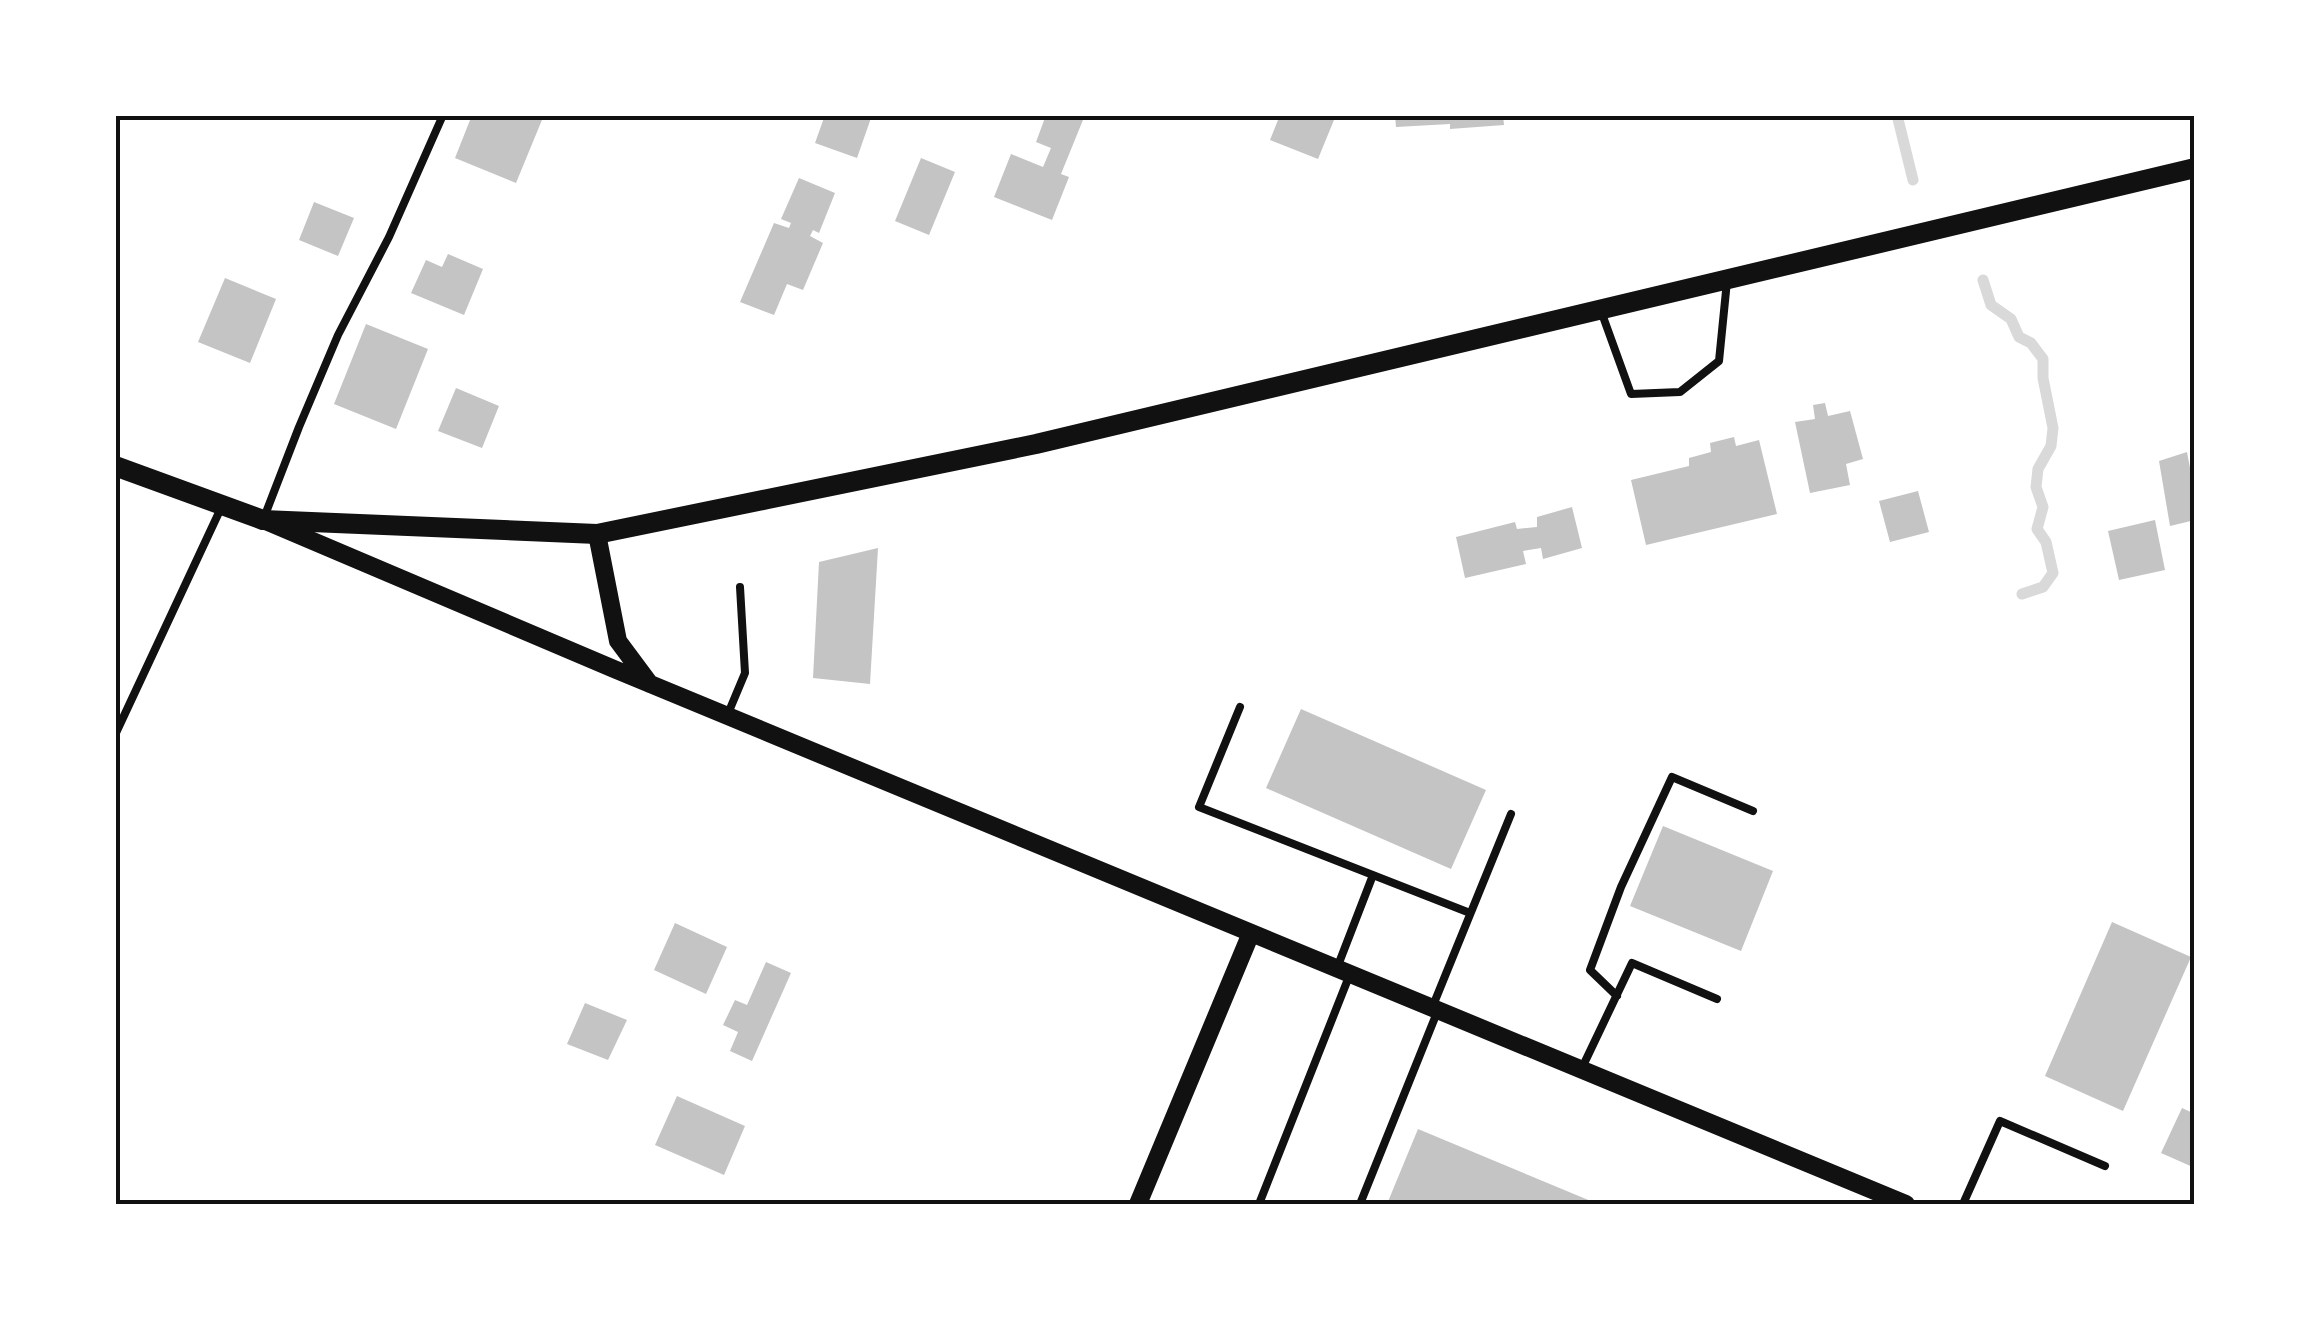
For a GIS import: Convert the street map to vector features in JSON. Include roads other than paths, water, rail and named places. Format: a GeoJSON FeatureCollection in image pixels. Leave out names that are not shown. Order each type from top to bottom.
{"type":"FeatureCollection","features":[{"type":"Feature","properties":{"kind":"main road"},"geometry":{"type":"LineString","coordinates":[[115,466],[263,520],[597,534],[1036,444],[2195,168]]}},
{"type":"Feature","properties":{"kind":"street"},"geometry":{"type":"LineString","coordinates":[[263,520],[1906,1204]]}},
{"type":"Feature","properties":{"kind":"street"},"geometry":{"type":"LineString","coordinates":[[597,534],[618,641],[650,684]]}},
{"type":"Feature","properties":{"kind":"street"},"geometry":{"type":"LineString","coordinates":[[1138,1204],[1251,933]]}},
{"type":"Feature","properties":{"kind":"lane"},"geometry":{"type":"LineString","coordinates":[[263,520],[338,335],[389,237],[443,115]]}},
{"type":"Feature","properties":{"kind":"lane"},"geometry":{"type":"LineString","coordinates":[[1601,311],[1631,394],[1680,392],[1719,361],[1727,281]]}},
{"type":"Feature","properties":{"kind":"lane"},"geometry":{"type":"LineString","coordinates":[[115,735],[222,506]]}},
{"type":"Feature","properties":{"kind":"lane"},"geometry":{"type":"LineString","coordinates":[[728,716],[745,673],[740,587]]}},
{"type":"Feature","properties":{"kind":"lane"},"geometry":{"type":"LineString","coordinates":[[1240,708],[1200,807],[1470,913]]}},
{"type":"Feature","properties":{"kind":"lane"},"geometry":{"type":"LineString","coordinates":[[1616,996],[1590,970],[1621,888],[1672,777],[1752,812]]}},
{"type":"Feature","properties":{"kind":"lane"},"geometry":{"type":"LineString","coordinates":[[1360,1204],[1511,814]]}},
{"type":"Feature","properties":{"kind":"lane"},"geometry":{"type":"LineString","coordinates":[[1259,1204],[1373,876]]}},
{"type":"Feature","properties":{"kind":"lane"},"geometry":{"type":"LineString","coordinates":[[1581,1070],[1632,963],[1717,1000]]}},
{"type":"Feature","properties":{"kind":"lane"},"geometry":{"type":"LineString","coordinates":[[1963,1204],[2000,1121],[2105,1166]]}},
{"type":"Feature","properties":{"kind":"waterway"},"geometry":{"type":"LineString","coordinates":[[1897,115],[1913,180]]}},
{"type":"Feature","properties":{"kind":"waterway"},"geometry":{"type":"LineString","coordinates":[[1983,280],[1991,305],[2011,319],[2019,337],[2031,343],[2043,359],[2053,428],[2051,446],[2038,469],[2036,487],[2043,507],[2037,529],[2046,542],[2053,573],[2043,587],[2022,594]]}}]}
